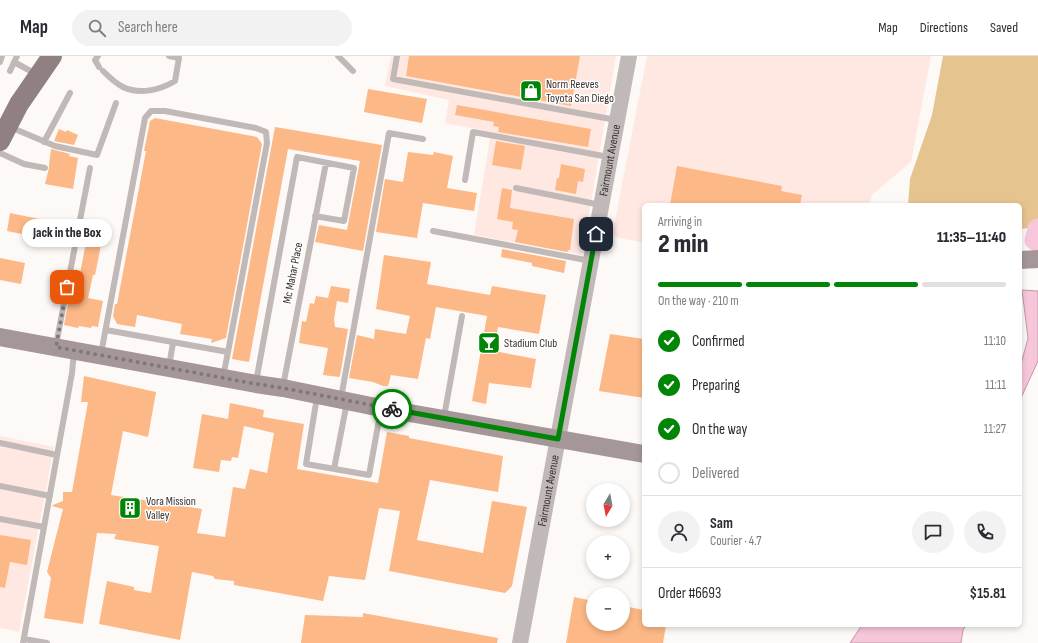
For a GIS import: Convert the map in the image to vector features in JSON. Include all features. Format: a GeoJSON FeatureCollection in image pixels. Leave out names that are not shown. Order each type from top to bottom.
{"type":"FeatureCollection","features":[{"type":"Feature","properties":{"kind":"main road"},"geometry":{"type":"LineString","coordinates":[[4,134],[19,104],[52,56]]}},
{"type":"Feature","properties":{"kind":"main road"},"geometry":{"type":"LineString","coordinates":[[1022,260],[1038,259]]}},
{"type":"Feature","properties":{"kind":"main road"},"geometry":{"type":"LineString","coordinates":[[0,337],[283,388],[381,408],[642,454]]}},
{"type":"Feature","properties":{"kind":"street","name":"Fairmount Avenue"},"geometry":{"type":"LineString","coordinates":[[520,643],[629,56]]}},
{"type":"Feature","properties":{"kind":"lane"},"geometry":{"type":"LineString","coordinates":[[0,62],[2,56]]}},
{"type":"Feature","properties":{"kind":"lane"},"geometry":{"type":"LineString","coordinates":[[98,56],[95,60],[101,69],[117,83],[124,88],[146,91],[161,88],[175,81],[179,58],[169,56]]}},
{"type":"Feature","properties":{"kind":"lane"},"geometry":{"type":"LineString","coordinates":[[338,56],[353,71]]}},
{"type":"Feature","properties":{"kind":"lane"},"geometry":{"type":"LineString","coordinates":[[397,56],[393,79],[617,120]]}},
{"type":"Feature","properties":{"kind":"lane"},"geometry":{"type":"LineString","coordinates":[[10,71],[16,59],[39,76]]}},
{"type":"Feature","properties":{"kind":"lane"},"geometry":{"type":"LineString","coordinates":[[44,142],[70,93]]}},
{"type":"Feature","properties":{"kind":"lane"},"geometry":{"type":"LineString","coordinates":[[4,134],[97,155],[116,103]]}},
{"type":"Feature","properties":{"kind":"lane"},"geometry":{"type":"LineString","coordinates":[[101,355],[145,118],[152,111],[165,111],[256,128],[266,132],[267,143],[222,378]]}},
{"type":"Feature","properties":{"kind":"lane"},"geometry":{"type":"LineString","coordinates":[[465,180],[473,132],[610,157]]}},
{"type":"Feature","properties":{"kind":"lane"},"geometry":{"type":"LineString","coordinates":[[334,469],[344,400],[389,133],[423,139]]}},
{"type":"Feature","properties":{"kind":"lane"},"geometry":{"type":"LineString","coordinates":[[0,153],[24,164],[45,168]]}},
{"type":"Feature","properties":{"kind":"lane"},"geometry":{"type":"LineString","coordinates":[[256,384],[297,157],[354,168],[344,221],[315,216]]}},
{"type":"Feature","properties":{"kind":"lane","name":"Mc Mahar Place"},"geometry":{"type":"LineString","coordinates":[[283,388],[326,163]]}},
{"type":"Feature","properties":{"kind":"lane"},"geometry":{"type":"LineString","coordinates":[[56,347],[90,168]]}},
{"type":"Feature","properties":{"kind":"lane"},"geometry":{"type":"LineString","coordinates":[[516,188],[601,204]]}},
{"type":"Feature","properties":{"kind":"lane"},"geometry":{"type":"LineString","coordinates":[[433,231],[591,261]]}},
{"type":"Feature","properties":{"kind":"lane"},"geometry":{"type":"LineString","coordinates":[[444,418],[462,316]]}},
{"type":"Feature","properties":{"kind":"lane"},"geometry":{"type":"LineString","coordinates":[[106,330],[228,352]]}},
{"type":"Feature","properties":{"kind":"lane"},"geometry":{"type":"LineString","coordinates":[[169,368],[174,343]]}},
{"type":"Feature","properties":{"kind":"lane"},"geometry":{"type":"LineString","coordinates":[[47,643],[23,641],[72,373],[74,350]]}},
{"type":"Feature","properties":{"kind":"lane"},"geometry":{"type":"LineString","coordinates":[[318,396],[306,464],[369,475],[381,408]]}},
{"type":"Feature","properties":{"kind":"lane"},"geometry":{"type":"LineString","coordinates":[[0,444],[57,455]]}},
{"type":"Feature","properties":{"kind":"lane"},"geometry":{"type":"LineString","coordinates":[[0,486],[50,496]]}},
{"type":"Feature","properties":{"kind":"lane"},"geometry":{"type":"LineString","coordinates":[[0,519],[44,527]]}},
{"type":"Feature","properties":{"kind":"shaded area"},"geometry":{"type":"Polygon","coordinates":[[[391,56],[616,56],[582,255],[474,235],[491,132],[445,123],[449,100],[385,86],[391,56]]]}},
{"type":"Feature","properties":{"kind":"shaded area"},"geometry":{"type":"Polygon","coordinates":[[[647,56],[931,56],[911,162],[872,195],[870,203],[642,203],[642,243],[612,236],[647,56]]]}},
{"type":"Feature","properties":{"kind":"shaded area"},"geometry":{"type":"Polygon","coordinates":[[[943,56],[1038,56],[1038,227],[1022,229],[1022,203],[908,203],[910,179],[932,115],[943,56]]]}},
{"type":"Feature","properties":{"kind":"shaded area"},"geometry":{"type":"Polygon","coordinates":[[[1022,290],[1038,291],[1038,361],[1022,396],[1022,360],[1028,338],[1022,290]]]}},
{"type":"Feature","properties":{"kind":"shaded area"},"geometry":{"type":"Polygon","coordinates":[[[0,436],[54,447],[19,632],[0,628],[0,436]]]}},
{"type":"Feature","properties":{"kind":"shaded area"},"geometry":{"type":"Polygon","coordinates":[[[861,627],[965,627],[961,643],[850,643],[861,627]]]}},
{"type":"Feature","properties":{"kind":"building","name":"Norm Reeves Toyota San Diego"},"geometry":{"type":"Polygon","coordinates":[[[409,56],[580,56],[571,106],[406,76],[409,56]]]}},
{"type":"Feature","properties":{"kind":"building"},"geometry":{"type":"Polygon","coordinates":[[[368,89],[427,99],[422,123],[364,112],[368,89]]]}},
{"type":"Feature","properties":{"kind":"building"},"geometry":{"type":"Polygon","coordinates":[[[457,105],[591,129],[588,147],[498,132],[499,127],[493,126],[494,122],[455,115],[457,105]]]}},
{"type":"Feature","properties":{"kind":"building"},"geometry":{"type":"Polygon","coordinates":[[[155,118],[257,137],[262,144],[226,338],[211,343],[212,339],[180,334],[182,324],[137,315],[135,327],[117,324],[113,316],[115,304],[117,304],[146,151],[144,151],[150,121],[155,118]]]}},
{"type":"Feature","properties":{"kind":"building"},"geometry":{"type":"Polygon","coordinates":[[[275,127],[382,145],[363,251],[315,242],[319,225],[347,230],[360,161],[288,149],[249,362],[232,359],[275,127]]]}},
{"type":"Feature","properties":{"kind":"building"},"geometry":{"type":"Polygon","coordinates":[[[59,129],[66,132],[67,130],[78,135],[74,145],[54,141],[59,129]]]}},
{"type":"Feature","properties":{"kind":"building"},"geometry":{"type":"Polygon","coordinates":[[[496,141],[525,146],[521,170],[492,165],[496,141]]]}},
{"type":"Feature","properties":{"kind":"building"},"geometry":{"type":"Polygon","coordinates":[[[51,149],[70,154],[69,156],[78,158],[73,189],[45,184],[49,168],[51,149]]]}},
{"type":"Feature","properties":{"kind":"building"},"geometry":{"type":"Polygon","coordinates":[[[408,152],[433,155],[434,152],[453,156],[447,188],[477,193],[474,211],[423,203],[417,238],[376,232],[385,179],[403,182],[408,152]]]}},
{"type":"Feature","properties":{"kind":"building"},"geometry":{"type":"Polygon","coordinates":[[[561,164],[585,169],[583,182],[578,181],[576,194],[555,190],[561,164]]]}},
{"type":"Feature","properties":{"kind":"building"},"geometry":{"type":"Polygon","coordinates":[[[677,166],[782,186],[781,191],[802,195],[800,203],[670,203],[677,166]]]}},
{"type":"Feature","properties":{"kind":"building"},"geometry":{"type":"Polygon","coordinates":[[[502,188],[512,190],[510,208],[574,219],[570,250],[567,252],[515,242],[518,230],[512,229],[513,222],[497,219],[502,188]]]}},
{"type":"Feature","properties":{"kind":"building"},"geometry":{"type":"Polygon","coordinates":[[[10,213],[64,224],[61,242],[7,231],[10,213]]]}},
{"type":"Feature","properties":{"kind":"building"},"geometry":{"type":"Polygon","coordinates":[[[90,222],[105,225],[95,275],[93,275],[88,298],[103,301],[98,327],[92,326],[91,328],[79,326],[78,328],[64,325],[70,293],[76,294],[90,222]]]}},
{"type":"Feature","properties":{"kind":"building"},"geometry":{"type":"Polygon","coordinates":[[[502,249],[566,261],[564,273],[532,266],[532,263],[501,257],[502,249]]]}},
{"type":"Feature","properties":{"kind":"building"},"geometry":{"type":"Polygon","coordinates":[[[384,255],[431,262],[427,284],[490,295],[492,286],[546,295],[539,334],[498,327],[494,351],[536,359],[531,388],[489,383],[486,404],[472,401],[487,316],[436,307],[430,339],[426,338],[418,379],[391,375],[388,386],[383,386],[373,382],[349,378],[357,335],[374,339],[375,329],[406,334],[410,316],[376,309],[384,255]]]}},
{"type":"Feature","properties":{"kind":"building"},"geometry":{"type":"Polygon","coordinates":[[[0,258],[25,263],[21,284],[0,280],[0,258]]]}},
{"type":"Feature","properties":{"kind":"building"},"geometry":{"type":"Polygon","coordinates":[[[331,286],[350,289],[348,303],[337,301],[334,319],[335,327],[348,329],[339,377],[323,375],[328,348],[299,343],[302,321],[306,322],[310,303],[314,304],[316,296],[328,298],[331,286]]]}},
{"type":"Feature","properties":{"kind":"building"},"geometry":{"type":"Polygon","coordinates":[[[610,334],[642,339],[642,398],[599,391],[610,334]]]}},
{"type":"Feature","properties":{"kind":"building","name":"Vora Mission Valley"},"geometry":{"type":"Polygon","coordinates":[[[84,376],[156,392],[148,437],[123,431],[111,495],[202,509],[197,533],[225,537],[233,487],[245,489],[250,469],[267,473],[274,433],[244,426],[238,458],[232,457],[231,461],[221,460],[219,472],[193,468],[202,414],[228,419],[230,403],[264,410],[263,417],[304,424],[297,469],[378,483],[387,432],[409,436],[409,438],[503,456],[498,492],[430,480],[417,540],[483,553],[492,501],[527,507],[512,586],[505,593],[389,571],[400,511],[379,508],[365,580],[329,576],[323,601],[234,585],[234,581],[215,579],[213,576],[192,572],[180,640],[99,624],[107,581],[134,587],[134,590],[151,593],[159,546],[114,539],[116,534],[97,533],[83,624],[44,618],[51,578],[47,572],[63,509],[52,506],[63,501],[63,492],[72,492],[88,402],[81,402],[84,376]]]}},
{"type":"Feature","properties":{"kind":"building"},"geometry":{"type":"Polygon","coordinates":[[[0,535],[31,540],[27,565],[10,562],[5,588],[0,587],[0,535]]]}},
{"type":"Feature","properties":{"kind":"building"},"geometry":{"type":"Polygon","coordinates":[[[574,597],[586,600],[586,631],[630,631],[630,607],[642,610],[642,627],[666,627],[663,643],[566,643],[574,597]]]}},
{"type":"Feature","properties":{"kind":"building"},"geometry":{"type":"Polygon","coordinates":[[[363,613],[498,638],[497,643],[301,643],[305,615],[363,617],[363,613]]]}},
{"type":"Feature","properties":{"kind":"waterway"},"geometry":{"type":"LineString","coordinates":[[1035,240],[1038,229]]}},
{"type":"Feature","properties":{"kind":"way so far"},"geometry":{"type":"LineString","coordinates":[[67,287],[56,347],[392,409]]}},
{"type":"Feature","properties":{"kind":"place","name":"Norm Reeves Toyota San Diego"},"geometry":{"type":"Point","coordinates":[531,91]}},
{"type":"Feature","properties":{"kind":"place","name":"Jack in the Box"},"geometry":{"type":"Point","coordinates":[67,287]}},
{"type":"Feature","properties":{"kind":"place","name":"Stadium Club"},"geometry":{"type":"Point","coordinates":[489,343]}},
{"type":"Feature","properties":{"kind":"place","name":"Vora Mission Valley"},"geometry":{"type":"Point","coordinates":[130,508]}},
{"type":"Feature","properties":{"kind":"route"},"geometry":{"type":"LineString","coordinates":[[392,409],[558,439],[596,234]]}}]}
